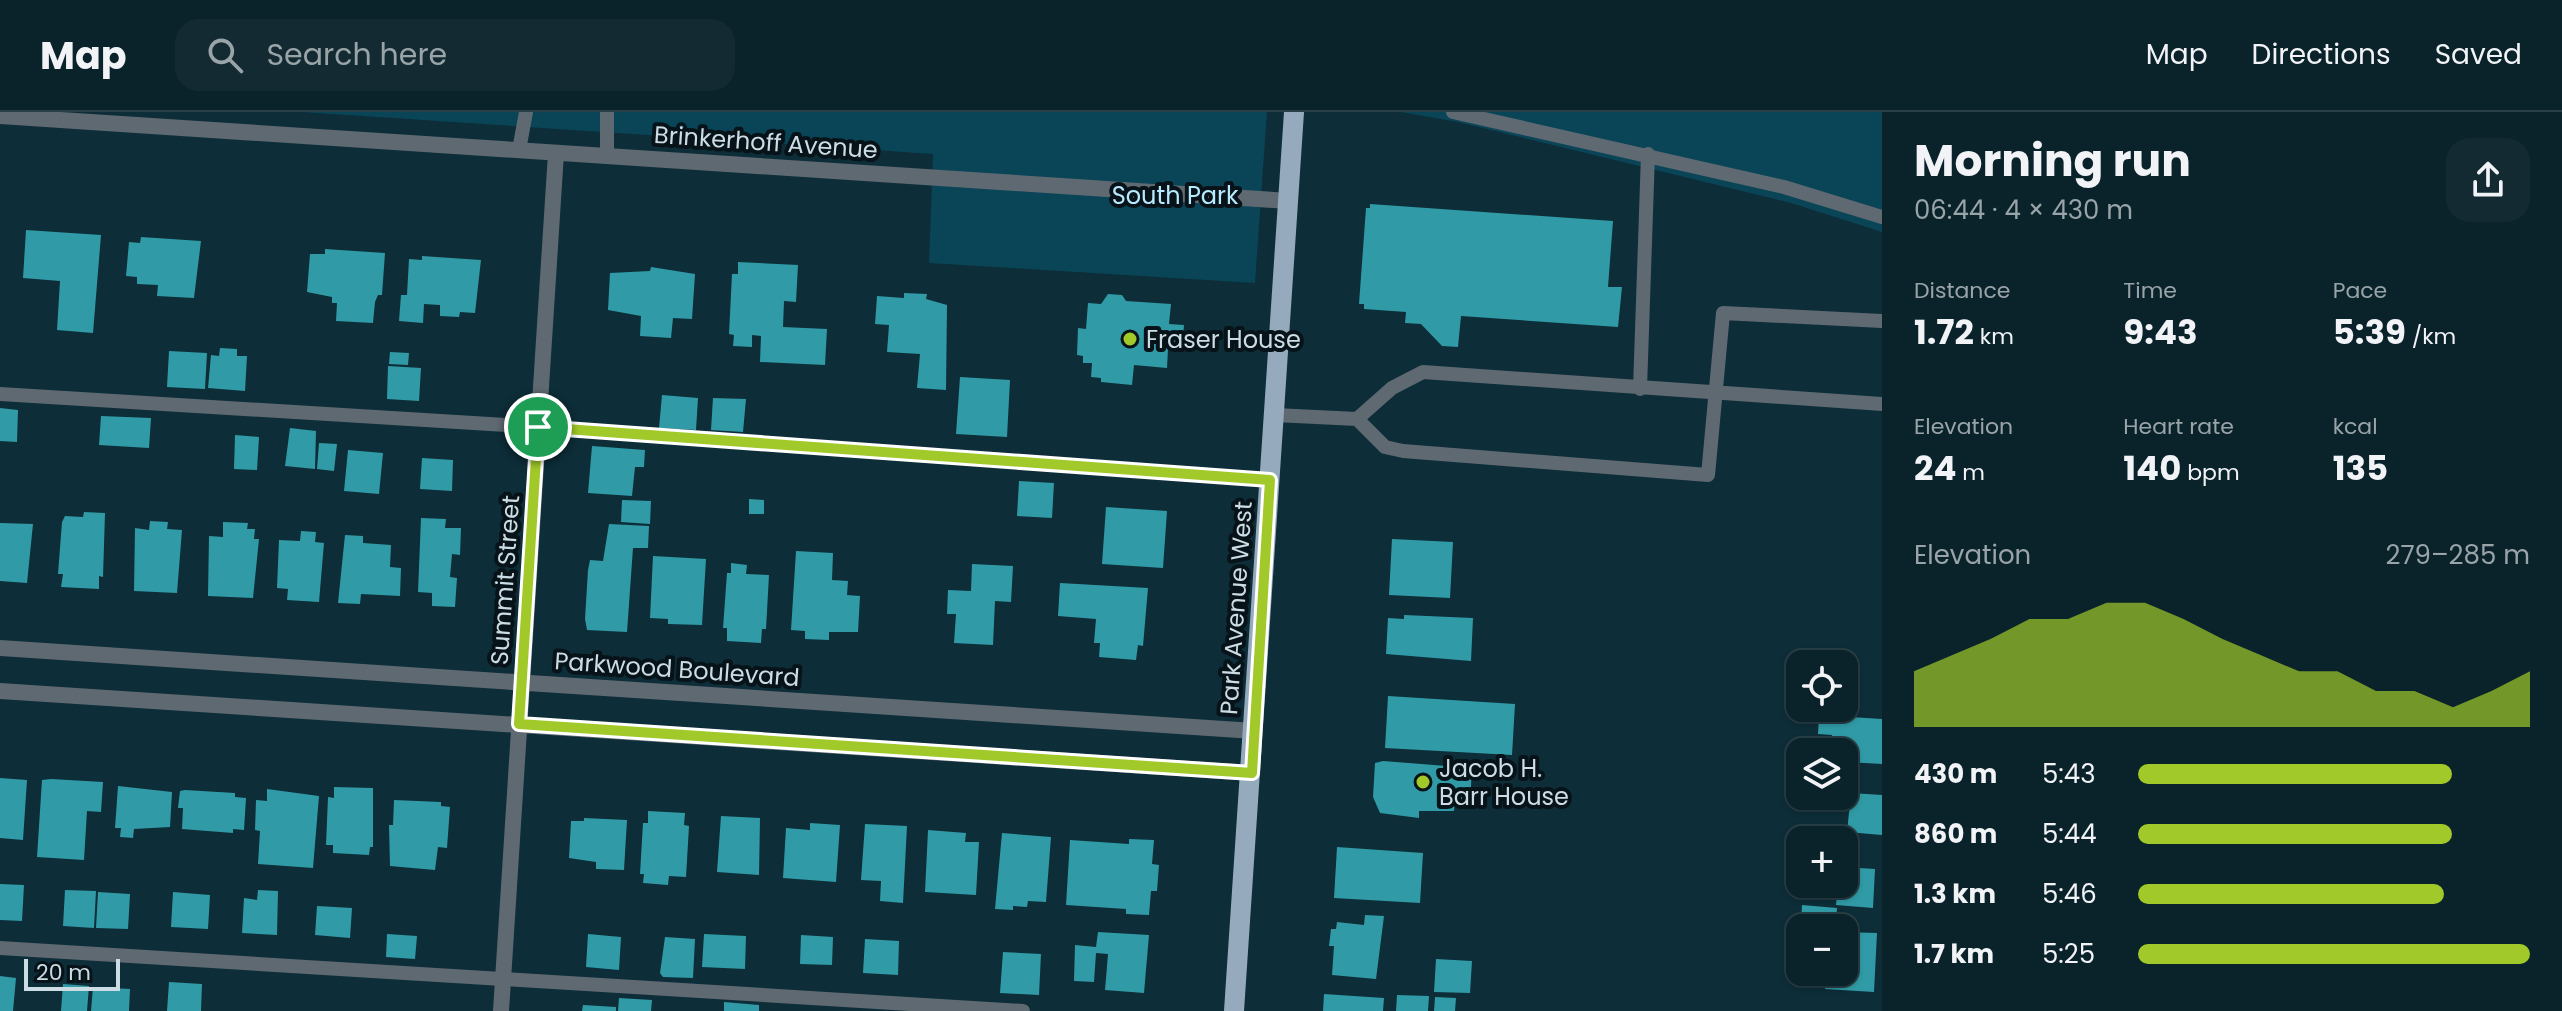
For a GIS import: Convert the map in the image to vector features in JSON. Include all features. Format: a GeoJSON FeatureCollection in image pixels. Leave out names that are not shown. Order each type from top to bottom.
{"type":"FeatureCollection","features":[{"type":"Feature","properties":{"kind":"main road","name":"Park Avenue West"},"geometry":{"type":"LineString","coordinates":[[1234,1011],[1294,112]]}},
{"type":"Feature","properties":{"kind":"street","name":"Brinkerhoff Avenue"},"geometry":{"type":"LineString","coordinates":[[0,116],[1289,201]]}},
{"type":"Feature","properties":{"kind":"street","name":"Summit Street"},"geometry":{"type":"LineString","coordinates":[[501,1011],[556,153]]}},
{"type":"Feature","properties":{"kind":"street","name":"Parkwood Boulevard"},"geometry":{"type":"LineString","coordinates":[[0,648],[1254,731]]}},
{"type":"Feature","properties":{"kind":"street"},"geometry":{"type":"LineString","coordinates":[[0,691],[1252,773]]}},
{"type":"Feature","properties":{"kind":"lane"},"geometry":{"type":"LineString","coordinates":[[519,150],[526,112]]}},
{"type":"Feature","properties":{"kind":"lane"},"geometry":{"type":"LineString","coordinates":[[607,112],[607,156]]}},
{"type":"Feature","properties":{"kind":"lane"},"geometry":{"type":"LineString","coordinates":[[1453,112],[1784,187],[1882,217]]}},
{"type":"Feature","properties":{"kind":"lane"},"geometry":{"type":"LineString","coordinates":[[1640,389],[1648,154]]}},
{"type":"Feature","properties":{"kind":"lane"},"geometry":{"type":"LineString","coordinates":[[1275,415],[1357,419],[1385,447],[1403,451],[1708,475],[1720,317],[1726,312],[1882,321]]}},
{"type":"Feature","properties":{"kind":"lane"},"geometry":{"type":"LineString","coordinates":[[1357,419],[1392,388],[1423,372],[1716,395],[1882,404]]}},
{"type":"Feature","properties":{"kind":"lane"},"geometry":{"type":"LineString","coordinates":[[0,394],[538,427],[1270,480]]}},
{"type":"Feature","properties":{"kind":"lane"},"geometry":{"type":"LineString","coordinates":[[0,948],[1023,1011]]}},
{"type":"Feature","properties":{"kind":"green space","name":"South Park"},"geometry":{"type":"Polygon","coordinates":[[[302,112],[1267,112],[1255,283],[929,263],[933,154],[302,112]]]}},
{"type":"Feature","properties":{"kind":"green space"},"geometry":{"type":"Polygon","coordinates":[[[1401,112],[1882,112],[1882,232],[1791,203],[1458,122],[1401,112]]]}},
{"type":"Feature","properties":{"kind":"building"},"geometry":{"type":"Polygon","coordinates":[[[1370,204],[1613,221],[1608,287],[1622,287],[1618,327],[1461,316],[1458,347],[1442,346],[1421,324],[1405,323],[1406,312],[1364,309],[1364,304],[1359,304],[1366,208],[1370,208],[1370,204]]]}},
{"type":"Feature","properties":{"kind":"building"},"geometry":{"type":"Polygon","coordinates":[[[26,230],[101,235],[93,333],[57,330],[60,281],[23,278],[26,230]]]}},
{"type":"Feature","properties":{"kind":"building"},"geometry":{"type":"Polygon","coordinates":[[[141,237],[201,241],[194,298],[157,296],[158,285],[137,284],[137,277],[126,276],[129,242],[140,243],[141,237]]]}},
{"type":"Feature","properties":{"kind":"building"},"geometry":{"type":"Polygon","coordinates":[[[325,249],[385,253],[382,295],[378,295],[375,302],[373,323],[336,321],[337,303],[332,303],[332,297],[307,292],[310,254],[325,254],[325,249]]]}},
{"type":"Feature","properties":{"kind":"building"},"geometry":{"type":"Polygon","coordinates":[[[422,256],[481,260],[475,313],[460,312],[459,317],[440,316],[440,305],[424,304],[423,323],[399,321],[401,295],[407,295],[409,259],[422,260],[422,256]]]}},
{"type":"Feature","properties":{"kind":"building"},"geometry":{"type":"Polygon","coordinates":[[[738,262],[798,265],[796,302],[784,301],[783,327],[827,329],[825,365],[760,362],[761,336],[752,335],[752,347],[733,346],[734,335],[729,334],[732,274],[738,274],[738,262]]]}},
{"type":"Feature","properties":{"kind":"building"},"geometry":{"type":"Polygon","coordinates":[[[651,267],[695,274],[692,319],[673,318],[671,338],[640,336],[641,316],[608,310],[610,273],[650,271],[651,267]]]}},
{"type":"Feature","properties":{"kind":"building"},"geometry":{"type":"Polygon","coordinates":[[[904,293],[927,294],[926,299],[947,305],[946,390],[917,388],[920,354],[887,352],[889,325],[875,324],[877,296],[904,298],[904,293]]]}},
{"type":"Feature","properties":{"kind":"building","name":"Fraser House"},"geometry":{"type":"Polygon","coordinates":[[[1108,294],[1122,295],[1126,301],[1171,304],[1169,324],[1184,325],[1182,350],[1168,349],[1167,368],[1134,365],[1132,385],[1101,382],[1101,378],[1091,377],[1092,363],[1083,363],[1083,356],[1077,355],[1078,328],[1086,329],[1088,303],[1101,304],[1108,294]]]}},
{"type":"Feature","properties":{"kind":"building"},"geometry":{"type":"Polygon","coordinates":[[[220,348],[237,349],[237,356],[247,356],[245,391],[208,388],[211,355],[219,356],[220,348]]]}},
{"type":"Feature","properties":{"kind":"building"},"geometry":{"type":"Polygon","coordinates":[[[169,351],[207,353],[205,389],[167,387],[169,351]]]}},
{"type":"Feature","properties":{"kind":"building"},"geometry":{"type":"Polygon","coordinates":[[[390,352],[409,353],[408,365],[389,364],[390,352]]]}},
{"type":"Feature","properties":{"kind":"building"},"geometry":{"type":"Polygon","coordinates":[[[388,366],[421,368],[419,401],[387,399],[388,366]]]}},
{"type":"Feature","properties":{"kind":"building"},"geometry":{"type":"Polygon","coordinates":[[[960,377],[1010,380],[1007,437],[956,434],[960,377]]]}},
{"type":"Feature","properties":{"kind":"building"},"geometry":{"type":"Polygon","coordinates":[[[662,395],[698,398],[696,430],[659,428],[662,395]]]}},
{"type":"Feature","properties":{"kind":"building"},"geometry":{"type":"Polygon","coordinates":[[[713,398],[746,399],[743,432],[711,430],[713,398]]]}},
{"type":"Feature","properties":{"kind":"building"},"geometry":{"type":"Polygon","coordinates":[[[0,408],[18,410],[17,442],[0,441],[0,408]]]}},
{"type":"Feature","properties":{"kind":"building"},"geometry":{"type":"Polygon","coordinates":[[[101,416],[151,418],[149,448],[99,445],[101,416]]]}},
{"type":"Feature","properties":{"kind":"building"},"geometry":{"type":"Polygon","coordinates":[[[290,428],[316,431],[315,469],[285,466],[290,428]]]}},
{"type":"Feature","properties":{"kind":"building"},"geometry":{"type":"Polygon","coordinates":[[[235,435],[259,437],[257,470],[234,469],[235,435]]]}},
{"type":"Feature","properties":{"kind":"building"},"geometry":{"type":"Polygon","coordinates":[[[319,443],[337,444],[334,471],[317,469],[319,443]]]}},
{"type":"Feature","properties":{"kind":"building"},"geometry":{"type":"Polygon","coordinates":[[[592,446],[645,450],[644,467],[635,467],[632,496],[588,493],[592,446]]]}},
{"type":"Feature","properties":{"kind":"building"},"geometry":{"type":"Polygon","coordinates":[[[348,450],[383,453],[379,494],[344,491],[348,450]]]}},
{"type":"Feature","properties":{"kind":"building"},"geometry":{"type":"Polygon","coordinates":[[[422,458],[453,460],[452,491],[420,489],[422,458]]]}},
{"type":"Feature","properties":{"kind":"building"},"geometry":{"type":"Polygon","coordinates":[[[1019,481],[1054,483],[1052,518],[1017,516],[1019,481]]]}},
{"type":"Feature","properties":{"kind":"building"},"geometry":{"type":"Polygon","coordinates":[[[749,499],[764,500],[764,514],[749,514],[749,499]]]}},
{"type":"Feature","properties":{"kind":"building"},"geometry":{"type":"Polygon","coordinates":[[[622,500],[651,501],[650,524],[621,522],[622,500]]]}},
{"type":"Feature","properties":{"kind":"building"},"geometry":{"type":"Polygon","coordinates":[[[1106,507],[1167,511],[1163,568],[1102,564],[1106,507]]]}},
{"type":"Feature","properties":{"kind":"building"},"geometry":{"type":"Polygon","coordinates":[[[84,512],[105,513],[103,577],[99,576],[99,589],[61,587],[63,574],[58,574],[62,522],[65,516],[83,517],[84,512]]]}},
{"type":"Feature","properties":{"kind":"building"},"geometry":{"type":"Polygon","coordinates":[[[421,518],[446,519],[445,528],[461,528],[460,555],[452,554],[450,577],[457,578],[455,607],[432,606],[432,593],[418,592],[421,518]]]}},
{"type":"Feature","properties":{"kind":"building"},"geometry":{"type":"Polygon","coordinates":[[[150,521],[168,522],[167,529],[182,530],[177,593],[134,591],[135,528],[149,530],[150,521]]]}},
{"type":"Feature","properties":{"kind":"building"},"geometry":{"type":"Polygon","coordinates":[[[223,522],[248,523],[247,529],[255,529],[254,539],[259,539],[253,598],[208,596],[209,536],[223,537],[223,522]]]}},
{"type":"Feature","properties":{"kind":"building"},"geometry":{"type":"Polygon","coordinates":[[[0,523],[33,524],[27,583],[0,581],[0,523]]]}},
{"type":"Feature","properties":{"kind":"building"},"geometry":{"type":"Polygon","coordinates":[[[609,524],[649,526],[648,548],[633,548],[627,632],[587,630],[585,619],[590,560],[603,561],[609,524]]]}},
{"type":"Feature","properties":{"kind":"building"},"geometry":{"type":"Polygon","coordinates":[[[301,531],[316,532],[315,542],[324,543],[319,602],[287,600],[288,589],[277,588],[279,540],[300,541],[301,531]]]}},
{"type":"Feature","properties":{"kind":"building"},"geometry":{"type":"Polygon","coordinates":[[[345,535],[363,536],[363,543],[391,545],[390,567],[401,568],[400,596],[361,594],[360,604],[338,603],[345,535]]]}},
{"type":"Feature","properties":{"kind":"building"},"geometry":{"type":"Polygon","coordinates":[[[1392,539],[1453,542],[1450,598],[1389,595],[1392,539]]]}},
{"type":"Feature","properties":{"kind":"building"},"geometry":{"type":"Polygon","coordinates":[[[796,551],[833,553],[832,580],[848,581],[847,595],[860,596],[858,632],[829,632],[829,640],[805,639],[805,631],[791,630],[796,551]]]}},
{"type":"Feature","properties":{"kind":"building"},"geometry":{"type":"Polygon","coordinates":[[[653,556],[706,559],[702,625],[668,624],[668,619],[650,618],[653,556]]]}},
{"type":"Feature","properties":{"kind":"building"},"geometry":{"type":"Polygon","coordinates":[[[731,563],[747,565],[746,574],[769,575],[766,629],[762,629],[761,643],[727,641],[727,628],[723,628],[727,573],[731,573],[731,563]]]}},
{"type":"Feature","properties":{"kind":"building"},"geometry":{"type":"Polygon","coordinates":[[[972,564],[1013,566],[1011,602],[995,601],[993,645],[954,643],[956,614],[947,614],[948,590],[971,591],[972,564]]]}},
{"type":"Feature","properties":{"kind":"building"},"geometry":{"type":"Polygon","coordinates":[[[1060,583],[1148,588],[1143,646],[1138,645],[1136,660],[1099,657],[1100,643],[1094,643],[1096,619],[1058,616],[1060,583]]]}},
{"type":"Feature","properties":{"kind":"building"},"geometry":{"type":"Polygon","coordinates":[[[1404,615],[1473,618],[1471,661],[1386,654],[1388,618],[1404,619],[1404,615]]]}},
{"type":"Feature","properties":{"kind":"building"},"geometry":{"type":"Polygon","coordinates":[[[1388,696],[1515,704],[1512,755],[1385,748],[1388,696]]]}},
{"type":"Feature","properties":{"kind":"building"},"geometry":{"type":"Polygon","coordinates":[[[1858,717],[1882,719],[1882,764],[1858,763],[1858,738],[1832,738],[1832,735],[1818,734],[1819,722],[1858,722],[1858,717]]]}},
{"type":"Feature","properties":{"kind":"building","name":"Jacob H. Barr House"},"geometry":{"type":"Polygon","coordinates":[[[1383,761],[1472,768],[1470,804],[1455,803],[1454,811],[1419,811],[1419,818],[1380,813],[1373,797],[1375,763],[1383,761]]]}},
{"type":"Feature","properties":{"kind":"building"},"geometry":{"type":"Polygon","coordinates":[[[0,778],[27,780],[23,840],[0,838],[0,778]]]}},
{"type":"Feature","properties":{"kind":"building"},"geometry":{"type":"Polygon","coordinates":[[[42,780],[103,782],[101,812],[87,811],[84,860],[37,857],[42,780]]]}},
{"type":"Feature","properties":{"kind":"building"},"geometry":{"type":"Polygon","coordinates":[[[118,786],[172,792],[170,827],[134,829],[133,838],[120,837],[121,828],[115,828],[118,786]]]}},
{"type":"Feature","properties":{"kind":"building"},"geometry":{"type":"Polygon","coordinates":[[[334,787],[373,788],[373,847],[370,847],[369,855],[333,853],[333,845],[326,845],[328,797],[334,798],[334,787]]]}},
{"type":"Feature","properties":{"kind":"building"},"geometry":{"type":"Polygon","coordinates":[[[267,789],[319,796],[313,868],[258,864],[260,831],[255,830],[256,800],[267,801],[267,789]]]}},
{"type":"Feature","properties":{"kind":"building"},"geometry":{"type":"Polygon","coordinates":[[[180,791],[235,793],[235,797],[246,798],[244,830],[233,829],[233,833],[182,829],[183,808],[178,808],[180,791]]]}},
{"type":"Feature","properties":{"kind":"building"},"geometry":{"type":"Polygon","coordinates":[[[1858,793],[1882,795],[1882,835],[1858,833],[1858,826],[1848,826],[1849,810],[1858,810],[1858,793]]]}},
{"type":"Feature","properties":{"kind":"building"},"geometry":{"type":"Polygon","coordinates":[[[394,800],[441,802],[441,806],[450,807],[447,848],[438,847],[435,870],[390,866],[389,825],[393,825],[394,800]]]}},
{"type":"Feature","properties":{"kind":"building"},"geometry":{"type":"Polygon","coordinates":[[[648,811],[685,813],[684,825],[689,826],[686,877],[669,876],[668,885],[643,883],[644,874],[640,874],[643,823],[648,823],[648,811]]]}},
{"type":"Feature","properties":{"kind":"building"},"geometry":{"type":"Polygon","coordinates":[[[721,816],[760,818],[759,875],[717,872],[721,816]]]}},
{"type":"Feature","properties":{"kind":"building"},"geometry":{"type":"Polygon","coordinates":[[[584,818],[627,820],[624,870],[596,869],[596,862],[569,858],[571,821],[584,821],[584,818]]]}},
{"type":"Feature","properties":{"kind":"building"},"geometry":{"type":"Polygon","coordinates":[[[810,823],[840,825],[836,882],[783,878],[786,828],[810,830],[810,823]]]}},
{"type":"Feature","properties":{"kind":"building"},"geometry":{"type":"Polygon","coordinates":[[[865,824],[907,826],[903,903],[880,901],[881,881],[861,880],[865,824]]]}},
{"type":"Feature","properties":{"kind":"building"},"geometry":{"type":"Polygon","coordinates":[[[928,830],[966,833],[965,842],[979,842],[976,895],[925,892],[928,830]]]}},
{"type":"Feature","properties":{"kind":"building"},"geometry":{"type":"Polygon","coordinates":[[[1002,833],[1051,837],[1046,902],[1028,901],[1027,907],[1013,906],[1013,910],[995,909],[1002,833]]]}},
{"type":"Feature","properties":{"kind":"building"},"geometry":{"type":"Polygon","coordinates":[[[1129,839],[1154,840],[1152,864],[1159,865],[1157,891],[1151,891],[1149,915],[1126,914],[1126,909],[1066,905],[1070,840],[1129,844],[1129,839]]]}},
{"type":"Feature","properties":{"kind":"building"},"geometry":{"type":"Polygon","coordinates":[[[1337,847],[1423,853],[1420,903],[1334,898],[1337,847]]]}},
{"type":"Feature","properties":{"kind":"building"},"geometry":{"type":"Polygon","coordinates":[[[1858,868],[1875,869],[1873,908],[1836,905],[1837,898],[1858,898],[1858,868]]]}},
{"type":"Feature","properties":{"kind":"building"},"geometry":{"type":"Polygon","coordinates":[[[0,884],[24,885],[22,921],[0,920],[0,884]]]}},
{"type":"Feature","properties":{"kind":"building"},"geometry":{"type":"Polygon","coordinates":[[[65,890],[96,891],[94,928],[63,926],[65,890]]]}},
{"type":"Feature","properties":{"kind":"building"},"geometry":{"type":"Polygon","coordinates":[[[258,890],[278,891],[277,935],[242,933],[244,898],[257,900],[258,890]]]}},
{"type":"Feature","properties":{"kind":"building"},"geometry":{"type":"Polygon","coordinates":[[[98,892],[130,894],[128,929],[96,928],[98,892]]]}},
{"type":"Feature","properties":{"kind":"building"},"geometry":{"type":"Polygon","coordinates":[[[173,892],[210,895],[208,929],[171,927],[173,892]]]}},
{"type":"Feature","properties":{"kind":"building"},"geometry":{"type":"Polygon","coordinates":[[[1802,905],[1837,908],[1837,914],[1802,914],[1802,905]]]}},
{"type":"Feature","properties":{"kind":"building"},"geometry":{"type":"Polygon","coordinates":[[[317,906],[352,908],[350,938],[315,935],[317,906]]]}},
{"type":"Feature","properties":{"kind":"building"},"geometry":{"type":"Polygon","coordinates":[[[1365,915],[1384,916],[1376,979],[1332,975],[1334,946],[1329,946],[1331,929],[1336,929],[1337,922],[1364,925],[1365,915]]]}},
{"type":"Feature","properties":{"kind":"building"},"geometry":{"type":"Polygon","coordinates":[[[1098,932],[1149,935],[1144,993],[1105,990],[1108,954],[1096,953],[1094,982],[1074,981],[1075,945],[1096,947],[1098,932]]]}},
{"type":"Feature","properties":{"kind":"building"},"geometry":{"type":"Polygon","coordinates":[[[1858,932],[1877,933],[1874,992],[1825,989],[1825,986],[1858,986],[1858,932]]]}},
{"type":"Feature","properties":{"kind":"building"},"geometry":{"type":"Polygon","coordinates":[[[387,934],[417,936],[415,959],[386,957],[387,934]]]}},
{"type":"Feature","properties":{"kind":"building"},"geometry":{"type":"Polygon","coordinates":[[[588,934],[621,937],[619,970],[586,967],[588,934]]]}},
{"type":"Feature","properties":{"kind":"building"},"geometry":{"type":"Polygon","coordinates":[[[704,934],[746,936],[745,969],[702,967],[704,934]]]}},
{"type":"Feature","properties":{"kind":"building"},"geometry":{"type":"Polygon","coordinates":[[[801,935],[833,937],[832,965],[800,964],[801,935]]]}},
{"type":"Feature","properties":{"kind":"building"},"geometry":{"type":"Polygon","coordinates":[[[665,937],[695,939],[693,978],[663,977],[660,973],[665,937]]]}},
{"type":"Feature","properties":{"kind":"building"},"geometry":{"type":"Polygon","coordinates":[[[865,939],[899,941],[898,975],[863,973],[865,939]]]}},
{"type":"Feature","properties":{"kind":"building"},"geometry":{"type":"Polygon","coordinates":[[[1003,952],[1041,954],[1039,995],[1000,993],[1003,952]]]}},
{"type":"Feature","properties":{"kind":"building"},"geometry":{"type":"Polygon","coordinates":[[[1436,959],[1472,961],[1470,993],[1434,992],[1436,959]]]}},
{"type":"Feature","properties":{"kind":"building"},"geometry":{"type":"Polygon","coordinates":[[[0,976],[16,978],[13,1011],[0,1011],[0,976]]]}},
{"type":"Feature","properties":{"kind":"building"},"geometry":{"type":"Polygon","coordinates":[[[169,982],[202,984],[201,1011],[167,1011],[169,982]]]}},
{"type":"Feature","properties":{"kind":"building"},"geometry":{"type":"Polygon","coordinates":[[[63,984],[89,986],[87,1011],[61,1011],[63,984]]]}},
{"type":"Feature","properties":{"kind":"building"},"geometry":{"type":"Polygon","coordinates":[[[93,987],[130,989],[129,1011],[91,1011],[93,987]]]}},
{"type":"Feature","properties":{"kind":"building"},"geometry":{"type":"Polygon","coordinates":[[[1324,994],[1384,998],[1383,1011],[1323,1011],[1324,994]]]}},
{"type":"Feature","properties":{"kind":"building"},"geometry":{"type":"Polygon","coordinates":[[[1397,995],[1429,996],[1428,1011],[1396,1011],[1397,995]]]}},
{"type":"Feature","properties":{"kind":"building"},"geometry":{"type":"Polygon","coordinates":[[[1435,997],[1456,998],[1455,1011],[1434,1011],[1435,997]]]}},
{"type":"Feature","properties":{"kind":"building"},"geometry":{"type":"Polygon","coordinates":[[[619,998],[652,1000],[651,1011],[618,1011],[619,998]]]}},
{"type":"Feature","properties":{"kind":"building"},"geometry":{"type":"Polygon","coordinates":[[[724,1002],[759,1005],[759,1011],[724,1011],[724,1002]]]}},
{"type":"Feature","properties":{"kind":"building"},"geometry":{"type":"Polygon","coordinates":[[[583,1005],[616,1007],[616,1011],[582,1011],[583,1005]]]}},
{"type":"Feature","properties":{"kind":"place","name":"Fraser House"},"geometry":{"type":"Point","coordinates":[1130,339]}},
{"type":"Feature","properties":{"kind":"place","name":"Jacob H. Barr House"},"geometry":{"type":"Point","coordinates":[1423,782]}},
{"type":"Feature","properties":{"kind":"route"},"geometry":{"type":"LineString","coordinates":[[538,427],[1270,480],[1252,773],[519,724],[538,427]]}}]}
